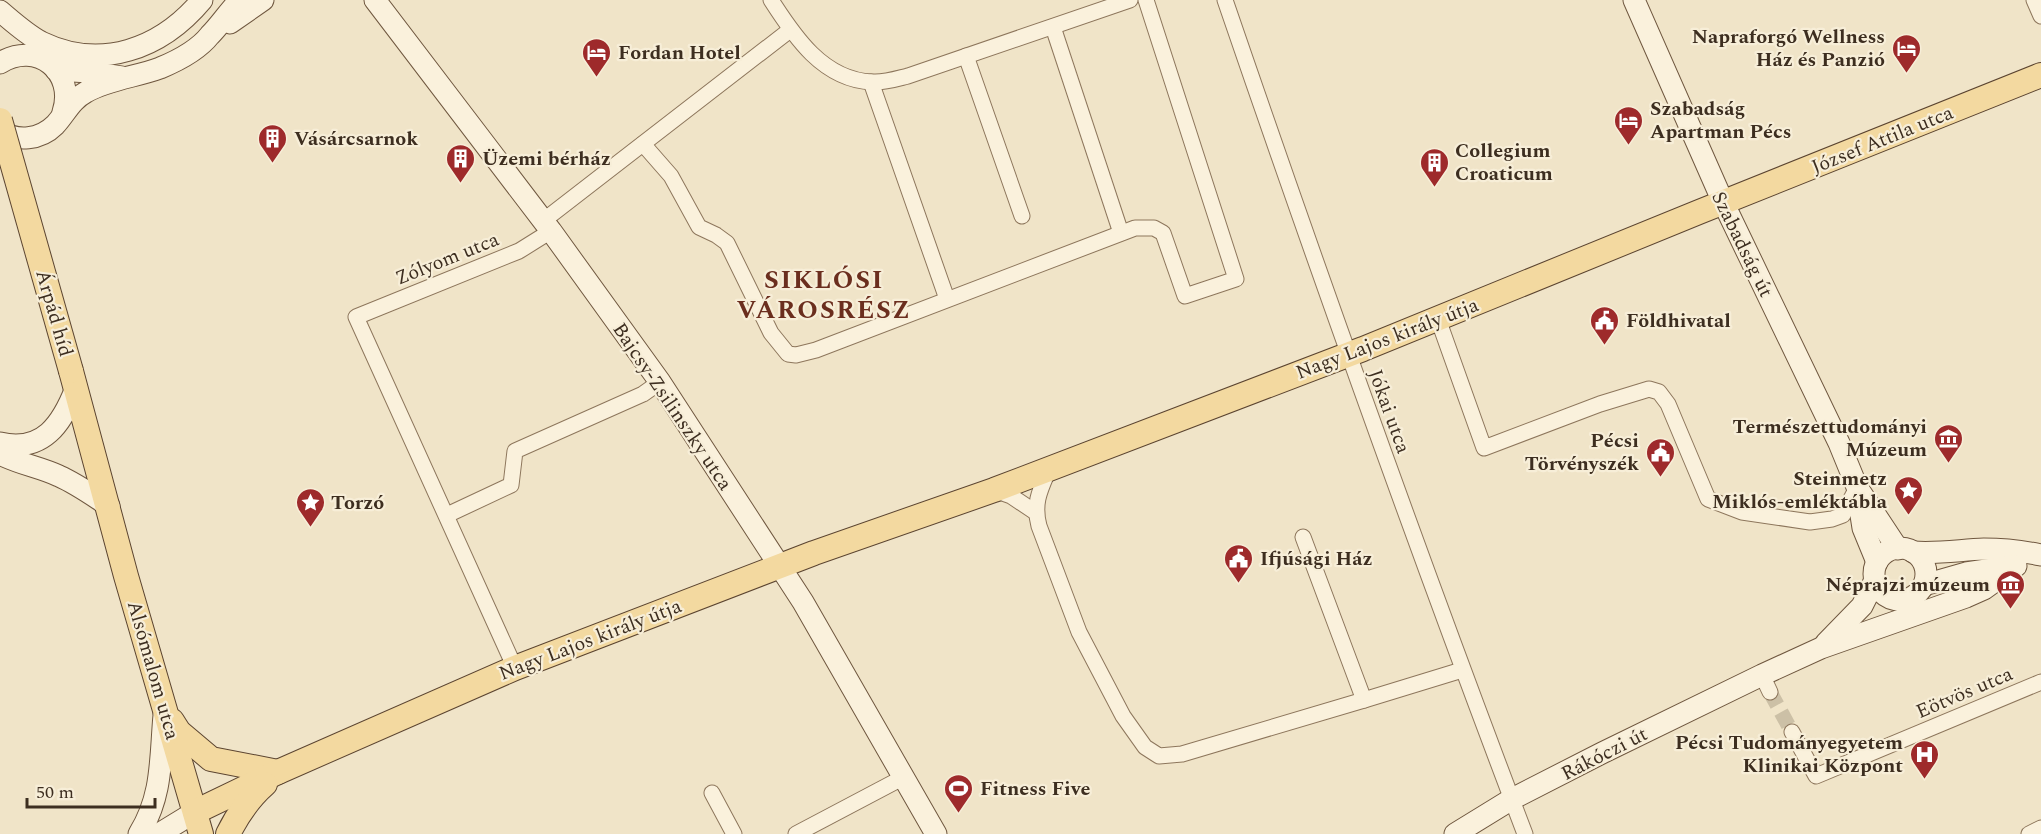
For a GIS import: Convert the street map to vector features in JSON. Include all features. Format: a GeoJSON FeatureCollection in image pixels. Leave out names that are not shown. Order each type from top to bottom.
{"type":"FeatureCollection","features":[{"type":"Feature","properties":{"kind":"main road","name":"József Attila utca"},"geometry":{"type":"LineString","coordinates":[[1723,202],[2041,75]]}},
{"type":"Feature","properties":{"kind":"main road","name":"Árpád híd"},"geometry":{"type":"LineString","coordinates":[[0,120],[109,506]]}},
{"type":"Feature","properties":{"kind":"main road","name":"Nagy Lajos király útja"},"geometry":{"type":"LineString","coordinates":[[198,823],[278,772],[515,668],[780,567],[994,490],[1438,319],[1723,202]]}},
{"type":"Feature","properties":{"kind":"main road","name":"Alsómalom utca"},"geometry":{"type":"LineString","coordinates":[[109,506],[198,823]]}},
{"type":"Feature","properties":{"kind":"main road"},"geometry":{"type":"LineString","coordinates":[[164,708],[179,732],[212,759],[278,772]]}},
{"type":"Feature","properties":{"kind":"main road"},"geometry":{"type":"LineString","coordinates":[[228,834],[251,797],[278,772]]}},
{"type":"Feature","properties":{"kind":"street"},"geometry":{"type":"LineString","coordinates":[[0,12],[39,41],[58,49],[86,55],[103,55],[142,46],[160,37],[181,21],[202,0]]}},
{"type":"Feature","properties":{"kind":"street"},"geometry":{"type":"LineString","coordinates":[[210,36],[219,22],[240,0]]}},
{"type":"Feature","properties":{"kind":"street"},"geometry":{"type":"LineString","coordinates":[[0,131],[17,138],[36,137],[53,127],[63,112],[83,93],[123,77],[161,68],[189,52],[263,0]]}},
{"type":"Feature","properties":{"kind":"street"},"geometry":{"type":"LineString","coordinates":[[360,0],[381,8]]}},
{"type":"Feature","properties":{"kind":"street"},"geometry":{"type":"LineString","coordinates":[[771,0],[790,30],[819,61],[848,77],[872,82],[884,82],[908,76],[1130,0]]}},
{"type":"Feature","properties":{"kind":"street"},"geometry":{"type":"LineString","coordinates":[[642,144],[671,176],[699,227],[727,243],[771,333],[788,354],[796,355],[816,350],[1121,233],[1144,227],[1154,228],[1163,233],[1185,296],[1236,279],[1146,0]]}},
{"type":"Feature","properties":{"kind":"street","name":"Jókai utca"},"geometry":{"type":"LineString","coordinates":[[1225,0],[1347,354],[1462,670],[1525,834]]}},
{"type":"Feature","properties":{"kind":"street","name":"Szabadság út"},"geometry":{"type":"LineString","coordinates":[[1634,0],[1723,202],[1839,443],[1857,487],[1863,528],[1876,571]]}},
{"type":"Feature","properties":{"kind":"street"},"geometry":{"type":"LineString","coordinates":[[2034,0],[2041,16]]}},
{"type":"Feature","properties":{"kind":"street","name":"Bajcsy-Zsilinszky utca"},"geometry":{"type":"LineString","coordinates":[[381,8],[547,226],[660,382],[835,654],[936,834]]}},
{"type":"Feature","properties":{"kind":"street"},"geometry":{"type":"LineString","coordinates":[[1053,27],[1121,233]]}},
{"type":"Feature","properties":{"kind":"street","name":"Zólyom utca"},"geometry":{"type":"LineString","coordinates":[[447,515],[356,317],[519,251],[642,144],[790,30]]}},
{"type":"Feature","properties":{"kind":"street"},"geometry":{"type":"LineString","coordinates":[[0,63],[12,57],[26,55],[42,59],[56,70],[66,90],[63,112]]}},
{"type":"Feature","properties":{"kind":"street"},"geometry":{"type":"LineString","coordinates":[[966,56],[1022,216]]}},
{"type":"Feature","properties":{"kind":"street"},"geometry":{"type":"LineString","coordinates":[[56,70],[123,77]]}},
{"type":"Feature","properties":{"kind":"street"},"geometry":{"type":"LineString","coordinates":[[872,82],[947,299]]}},
{"type":"Feature","properties":{"kind":"street"},"geometry":{"type":"LineString","coordinates":[[1438,319],[1484,448],[1600,404],[1649,389],[1659,392],[1668,404],[1708,499],[1742,512],[1810,522],[1843,515],[1857,487]]}},
{"type":"Feature","properties":{"kind":"street"},"geometry":{"type":"LineString","coordinates":[[0,443],[23,446],[43,438],[63,417],[74,380]]}},
{"type":"Feature","properties":{"kind":"street"},"geometry":{"type":"LineString","coordinates":[[515,668],[447,515],[511,485],[515,450],[643,394],[660,382]]}},
{"type":"Feature","properties":{"kind":"street"},"geometry":{"type":"LineString","coordinates":[[0,454],[13,461],[57,475],[80,486],[109,506]]}},
{"type":"Feature","properties":{"kind":"street"},"geometry":{"type":"LineString","coordinates":[[1049,469],[1038,495],[1035,512],[1079,632],[1123,716],[1145,747],[1159,756],[1182,754],[1462,670]]}},
{"type":"Feature","properties":{"kind":"street","name":"Szabadság út"},"geometry":{"type":"LineString","coordinates":[[1857,487],[1906,550]]}},
{"type":"Feature","properties":{"kind":"street"},"geometry":{"type":"LineString","coordinates":[[994,490],[1011,496],[1035,512]]}},
{"type":"Feature","properties":{"kind":"street"},"geometry":{"type":"LineString","coordinates":[[1303,537],[1364,700]]}},
{"type":"Feature","properties":{"kind":"street","name":"Rákóczi út"},"geometry":{"type":"LineString","coordinates":[[1906,550],[1933,553],[1986,549],[2019,551],[2041,557]]}},
{"type":"Feature","properties":{"kind":"street"},"geometry":{"type":"LineString","coordinates":[[1906,550],[1921,560],[1926,570],[1924,585],[1913,597],[1897,600],[1879,590],[1876,571],[1886,553],[1906,550]]}},
{"type":"Feature","properties":{"kind":"street","name":"Rákóczi út"},"geometry":{"type":"LineString","coordinates":[[1924,585],[1966,573],[2016,566],[2041,557]]}},
{"type":"Feature","properties":{"kind":"street","name":"Rákóczi út"},"geometry":{"type":"LineString","coordinates":[[1455,834],[1512,800],[1602,753],[1766,683],[1821,648],[1966,597],[1984,589],[2016,566]]}},
{"type":"Feature","properties":{"kind":"street","name":"Rákóczi út"},"geometry":{"type":"LineString","coordinates":[[1821,648],[1862,606],[1876,571]]}},
{"type":"Feature","properties":{"kind":"street","name":"Rákóczi út"},"geometry":{"type":"LineString","coordinates":[[1845,639],[1897,600]]}},
{"type":"Feature","properties":{"kind":"street","name":"Eötvös utca"},"geometry":{"type":"LineString","coordinates":[[1792,732],[1816,776],[2041,682]]}},
{"type":"Feature","properties":{"kind":"street"},"geometry":{"type":"LineString","coordinates":[[139,834],[150,816],[157,794],[164,708]]}},
{"type":"Feature","properties":{"kind":"street"},"geometry":{"type":"LineString","coordinates":[[796,834],[904,777]]}},
{"type":"Feature","properties":{"kind":"street"},"geometry":{"type":"LineString","coordinates":[[712,793],[734,834]]}},
{"type":"Feature","properties":{"kind":"street"},"geometry":{"type":"LineString","coordinates":[[159,834],[198,823]]}},
{"type":"Feature","properties":{"kind":"street"},"geometry":{"type":"LineString","coordinates":[[2029,834],[2041,828]]}},
{"type":"Feature","properties":{"kind":"tunnel"},"geometry":{"type":"LineString","coordinates":[[1770,692],[1792,732]]}},
{"type":"Feature","properties":{"kind":"place","name":"Napraforgó Wellness Ház és Panzió"},"geometry":{"type":"Point","coordinates":[1906,74]}},
{"type":"Feature","properties":{"kind":"place","name":"Fordan Hotel"},"geometry":{"type":"Point","coordinates":[597,78]}},
{"type":"Feature","properties":{"kind":"place","name":"Szabadság Apartman Pécs"},"geometry":{"type":"Point","coordinates":[1629,146]}},
{"type":"Feature","properties":{"kind":"place","name":"Vásárcsarnok"},"geometry":{"type":"Point","coordinates":[273,164]}},
{"type":"Feature","properties":{"kind":"place","name":"Üzemi bérház"},"geometry":{"type":"Point","coordinates":[461,184]}},
{"type":"Feature","properties":{"kind":"place","name":"Collegium Croaticum"},"geometry":{"type":"Point","coordinates":[1434,188]}},
{"type":"Feature","properties":{"kind":"place","name":"Földhivatal"},"geometry":{"type":"Point","coordinates":[1605,346]}},
{"type":"Feature","properties":{"kind":"place","name":"Természettudományi Múzeum"},"geometry":{"type":"Point","coordinates":[1948,464]}},
{"type":"Feature","properties":{"kind":"place","name":"Pécsi Törvényszék"},"geometry":{"type":"Point","coordinates":[1660,478]}},
{"type":"Feature","properties":{"kind":"place","name":"Steinmetz Miklós-emléktábla"},"geometry":{"type":"Point","coordinates":[1908,516]}},
{"type":"Feature","properties":{"kind":"place","name":"Torzó"},"geometry":{"type":"Point","coordinates":[310,528]}},
{"type":"Feature","properties":{"kind":"place","name":"Ifjúsági Ház"},"geometry":{"type":"Point","coordinates":[1239,584]}},
{"type":"Feature","properties":{"kind":"place","name":"Néprajzi múzeum"},"geometry":{"type":"Point","coordinates":[2011,610]}},
{"type":"Feature","properties":{"kind":"place","name":"Pécsi Tudományegyetem Klinikai Központ"},"geometry":{"type":"Point","coordinates":[1924,780]}},
{"type":"Feature","properties":{"kind":"place","name":"Fitness Five"},"geometry":{"type":"Point","coordinates":[959,814]}},
{"type":"Feature","properties":{"kind":"district","name":"SIKLÓSI VÁROSRÉSZ"},"geometry":{"type":"Point","coordinates":[824,294]}}]}
